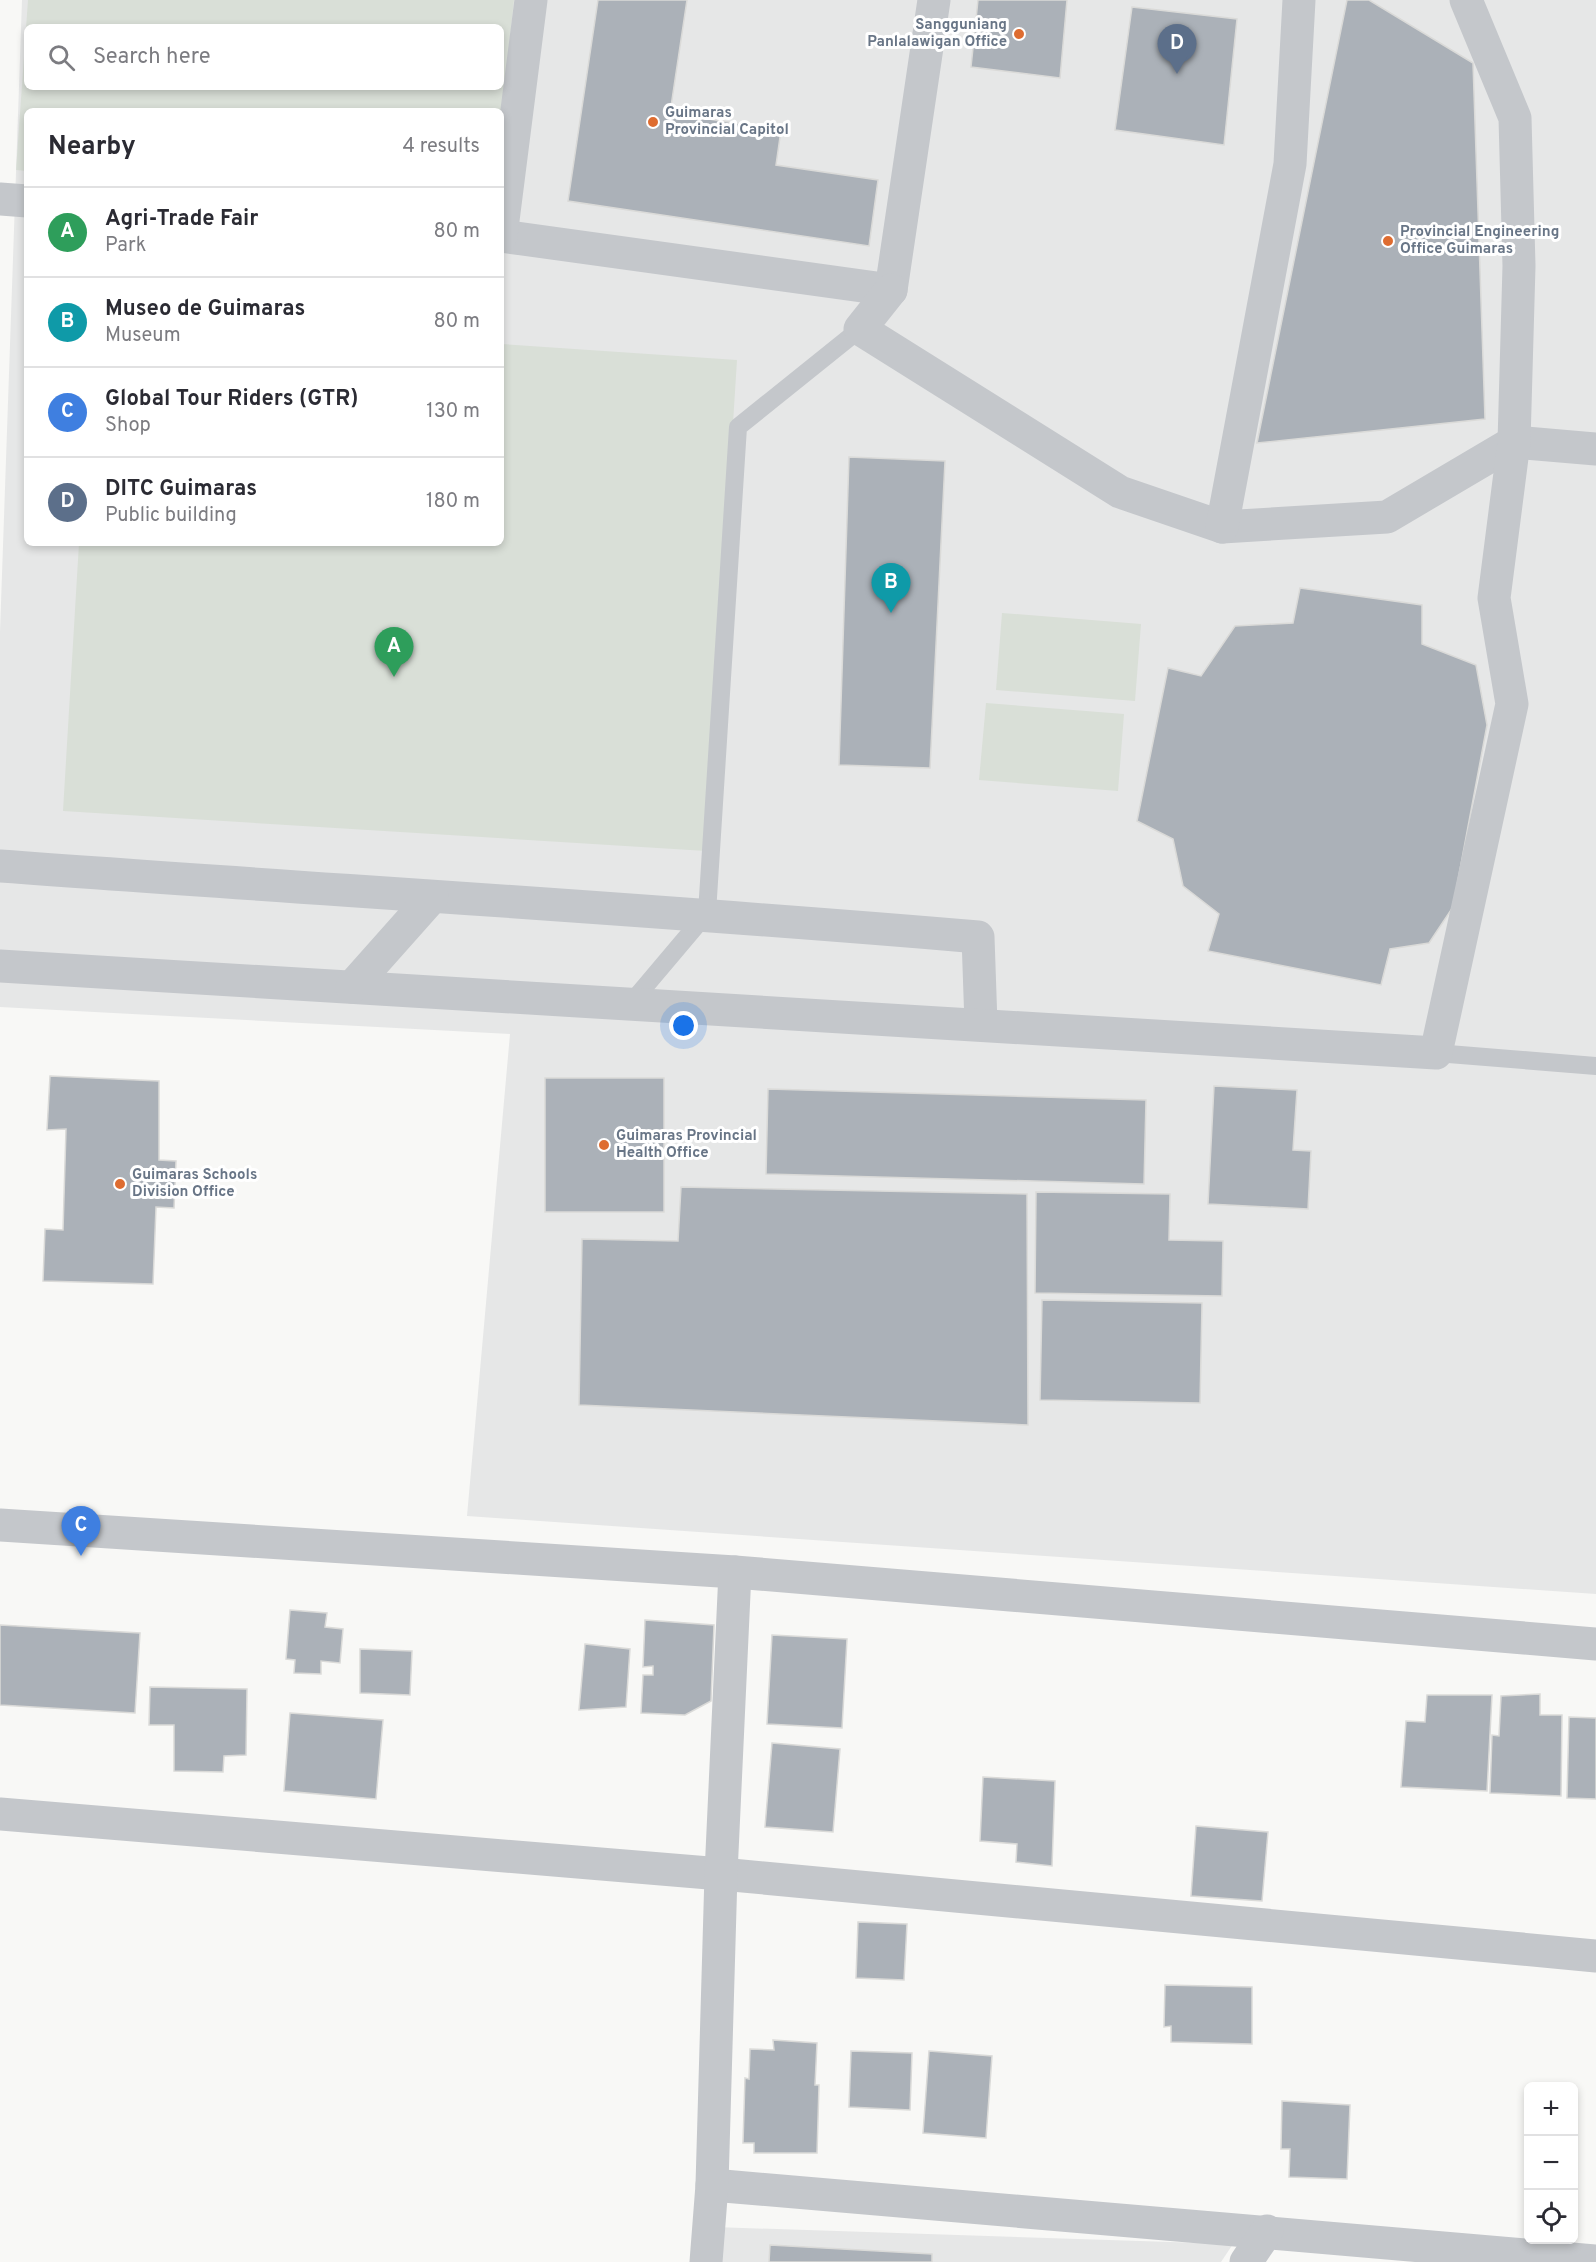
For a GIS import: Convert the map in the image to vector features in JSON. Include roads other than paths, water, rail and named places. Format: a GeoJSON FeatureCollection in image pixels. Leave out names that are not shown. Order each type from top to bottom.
{"type":"FeatureCollection","features":[{"type":"Feature","properties":{"kind":"street"},"geometry":{"type":"LineString","coordinates":[[504,212],[531,0]]}},
{"type":"Feature","properties":{"kind":"street"},"geometry":{"type":"LineString","coordinates":[[934,0],[891,290],[860,329],[1120,492],[1221,527],[1388,517],[1514,442],[1596,449]]}},
{"type":"Feature","properties":{"kind":"street"},"geometry":{"type":"LineString","coordinates":[[1221,527],[1290,164],[1299,0]]}},
{"type":"Feature","properties":{"kind":"street"},"geometry":{"type":"LineString","coordinates":[[0,966],[1436,1053],[1512,704],[1494,598],[1514,442],[1519,266],[1515,118],[1466,0]]}},
{"type":"Feature","properties":{"kind":"street"},"geometry":{"type":"LineString","coordinates":[[0,199],[24,201]]}},
{"type":"Feature","properties":{"kind":"street"},"geometry":{"type":"LineString","coordinates":[[504,236],[891,290]]}},
{"type":"Feature","properties":{"kind":"street"},"geometry":{"type":"LineString","coordinates":[[0,866],[432,897],[707,913],[978,937],[981,1024]]}},
{"type":"Feature","properties":{"kind":"street"},"geometry":{"type":"LineString","coordinates":[[352,987],[432,897]]}},
{"type":"Feature","properties":{"kind":"street"},"geometry":{"type":"LineString","coordinates":[[0,1525],[735,1572],[1596,1644]]}},
{"type":"Feature","properties":{"kind":"street"},"geometry":{"type":"LineString","coordinates":[[706,2262],[712,2185],[721,1874],[735,1572]]}},
{"type":"Feature","properties":{"kind":"street"},"geometry":{"type":"LineString","coordinates":[[0,1814],[721,1874],[1596,1956]]}},
{"type":"Feature","properties":{"kind":"street"},"geometry":{"type":"LineString","coordinates":[[712,2185],[1596,2261]]}},
{"type":"Feature","properties":{"kind":"street"},"geometry":{"type":"LineString","coordinates":[[1246,2262],[1267,2231]]}},
{"type":"Feature","properties":{"kind":"lane"},"geometry":{"type":"LineString","coordinates":[[631,1003],[707,913],[738,427],[860,329]]}},
{"type":"Feature","properties":{"kind":"lane"},"geometry":{"type":"LineString","coordinates":[[1436,1053],[1596,1065]]}},
{"type":"Feature","properties":{"kind":"place","name":"Sangguniang Panlalawigan Office"},"geometry":{"type":"Point","coordinates":[1019,34]}},
{"type":"Feature","properties":{"kind":"place","name":"DITC Guimaras"},"geometry":{"type":"Point","coordinates":[1177,74]}},
{"type":"Feature","properties":{"kind":"place","name":"Guimaras Provincial Capitol"},"geometry":{"type":"Point","coordinates":[653,122]}},
{"type":"Feature","properties":{"kind":"place","name":"Provincial Engineering Office Guimaras"},"geometry":{"type":"Point","coordinates":[1388,241]}},
{"type":"Feature","properties":{"kind":"place","name":"Museo de Guimaras"},"geometry":{"type":"Point","coordinates":[891,613]}},
{"type":"Feature","properties":{"kind":"place","name":"Agri-Trade Fair"},"geometry":{"type":"Point","coordinates":[394,677]}},
{"type":"Feature","properties":{"kind":"place","name":"Guimaras Provincial Health Office"},"geometry":{"type":"Point","coordinates":[604,1145]}},
{"type":"Feature","properties":{"kind":"place","name":"Guimaras Schools Division Office"},"geometry":{"type":"Point","coordinates":[120,1184]}},
{"type":"Feature","properties":{"kind":"place","name":"Global Tour Riders (GTR)"},"geometry":{"type":"Point","coordinates":[81,1556]}}]}
